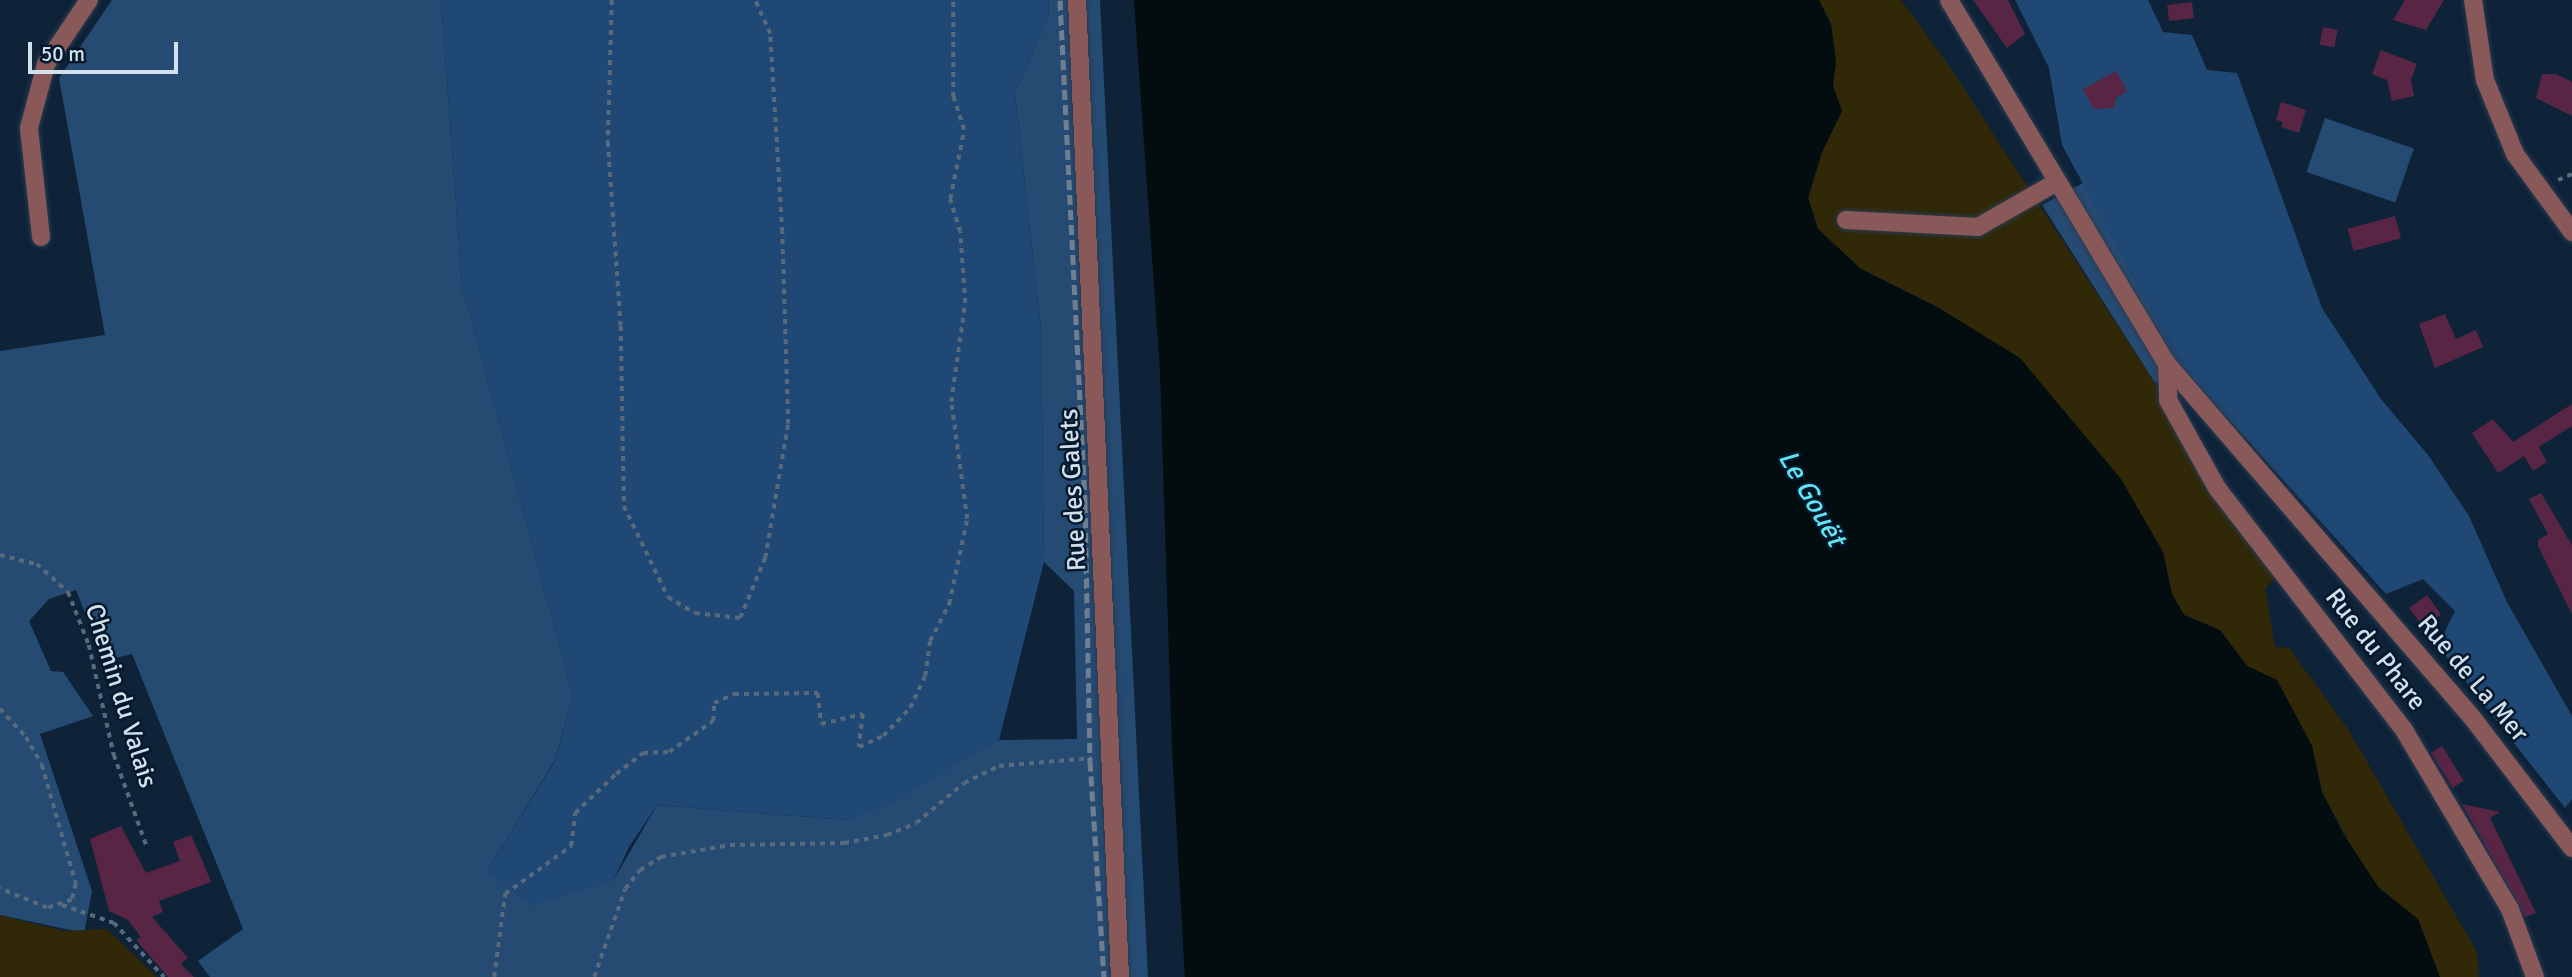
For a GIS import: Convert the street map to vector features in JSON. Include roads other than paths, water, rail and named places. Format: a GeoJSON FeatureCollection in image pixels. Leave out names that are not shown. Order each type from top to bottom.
{"type":"FeatureCollection","features":[{"type":"Feature","properties":{"kind":"street"},"geometry":{"type":"LineString","coordinates":[[41,237],[29,128],[46,64],[89,0]]}},
{"type":"Feature","properties":{"kind":"street","name":"Rue des Galets"},"geometry":{"type":"LineString","coordinates":[[1077,0],[1120,977]]}},
{"type":"Feature","properties":{"kind":"street","name":"Rue de La Mer"},"geometry":{"type":"LineString","coordinates":[[1949,0],[2167,364],[2471,716],[2572,848]]}},
{"type":"Feature","properties":{"kind":"street"},"geometry":{"type":"LineString","coordinates":[[2473,0],[2485,80],[2515,155],[2572,232]]}},
{"type":"Feature","properties":{"kind":"street"},"geometry":{"type":"LineString","coordinates":[[1846,220],[1978,227],[2057,182]]}},
{"type":"Feature","properties":{"kind":"street","name":"Rue du Phare"},"geometry":{"type":"LineString","coordinates":[[2167,364],[2168,400],[2217,488],[2404,730],[2510,909],[2535,977]]}},
{"type":"Feature","properties":{"kind":"water","name":"Le Gouët"},"geometry":{"type":"Polygon","coordinates":[[[1134,0],[1819,0],[1831,24],[1836,61],[1833,86],[1842,111],[1822,152],[1808,198],[1818,229],[1861,269],[1939,308],[2020,358],[2121,479],[2163,552],[2172,594],[2184,615],[2220,630],[2247,666],[2277,680],[2312,746],[2322,792],[2344,835],[2379,888],[2418,919],[2440,977],[1185,977],[1172,749],[1160,371],[1134,0]]]}},
{"type":"Feature","properties":{"kind":"railway"},"geometry":{"type":"LineString","coordinates":[[1060,0],[1085,503],[1090,761],[1104,977]]}}]}
